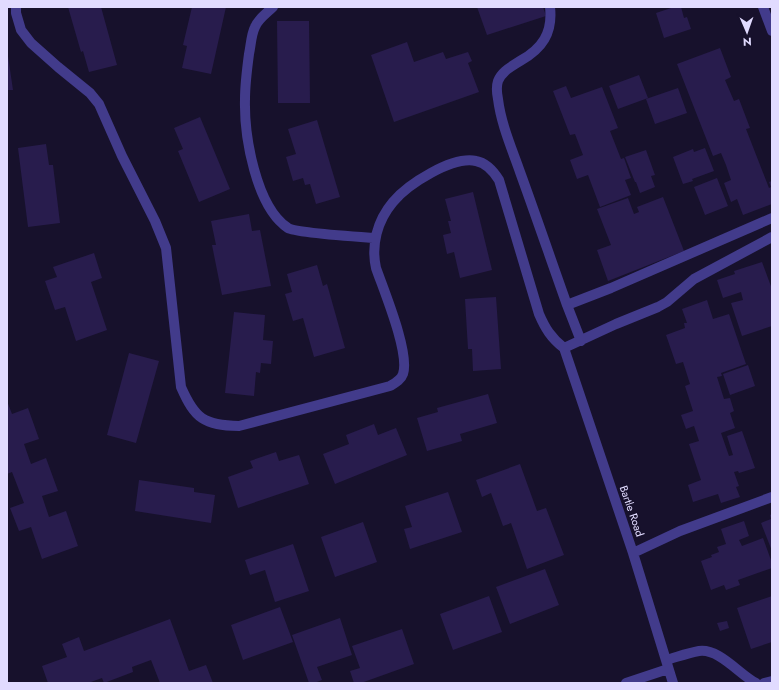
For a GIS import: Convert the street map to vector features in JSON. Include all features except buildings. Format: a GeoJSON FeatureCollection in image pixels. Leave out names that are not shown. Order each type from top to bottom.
{"type":"FeatureCollection","features":[{"type":"Feature","properties":{"kind":"street"},"geometry":{"type":"LineString","coordinates":[[16,7],[21,30],[32,43],[58,67],[90,92],[99,104],[122,156],[155,221],[166,248],[181,387],[189,405],[200,417],[220,425],[239,426],[390,386],[401,379],[405,368],[404,352],[376,268],[373,255],[375,238],[380,224],[394,201],[415,182],[432,172],[455,164],[476,160],[495,173],[499,180],[539,314],[546,330],[554,341],[564,348],[616,324],[658,307],[667,302],[694,279],[772,238]]}},
{"type":"Feature","properties":{"kind":"street"},"geometry":{"type":"LineString","coordinates":[[273,7],[258,22],[252,34],[245,100],[254,170],[265,200],[271,212],[277,219],[290,229],[375,238]]}},
{"type":"Feature","properties":{"kind":"street"},"geometry":{"type":"LineString","coordinates":[[550,7],[551,23],[544,40],[533,52],[504,71],[498,82],[497,94],[500,112],[514,155],[581,341]]}},
{"type":"Feature","properties":{"kind":"street"},"geometry":{"type":"LineString","coordinates":[[763,7],[772,31]]}},
{"type":"Feature","properties":{"kind":"street"},"geometry":{"type":"LineString","coordinates":[[567,304],[611,288],[772,218]]}},
{"type":"Feature","properties":{"kind":"street","name":"Bartle Road"},"geometry":{"type":"LineString","coordinates":[[564,348],[633,553],[672,683]]}},
{"type":"Feature","properties":{"kind":"street"},"geometry":{"type":"LineString","coordinates":[[633,553],[680,531],[772,497]]}},
{"type":"Feature","properties":{"kind":"street"},"geometry":{"type":"LineString","coordinates":[[626,683],[700,651],[710,652],[723,659],[741,674],[756,683]]}},
{"type":"Feature","properties":{"kind":"street"},"geometry":{"type":"LineString","coordinates":[[764,683],[772,681]]}}]}
